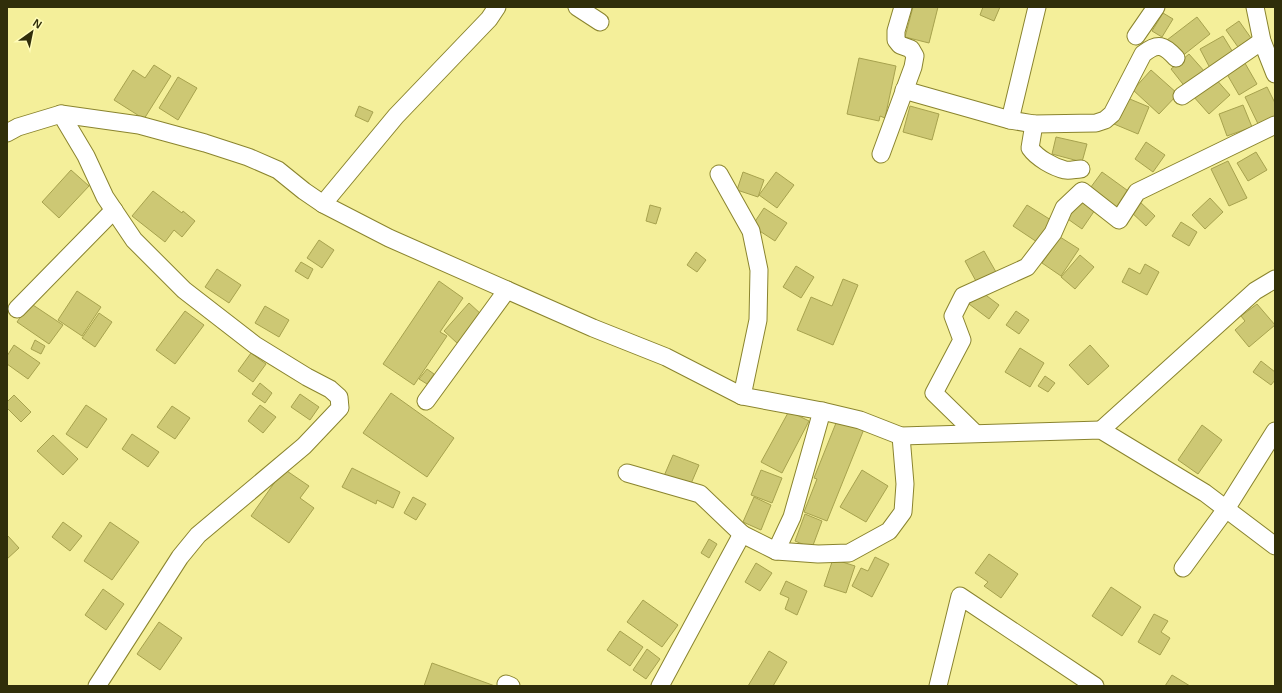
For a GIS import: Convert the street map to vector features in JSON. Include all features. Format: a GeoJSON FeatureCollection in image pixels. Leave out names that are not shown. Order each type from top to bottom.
{"type":"FeatureCollection","features":[{"type":"Feature","properties":{"kind":"street"},"geometry":{"type":"LineString","coordinates":[[323,204],[396,116],[489,18],[497,7]]}},
{"type":"Feature","properties":{"kind":"street"},"geometry":{"type":"LineString","coordinates":[[577,7],[600,22]]}},
{"type":"Feature","properties":{"kind":"street"},"geometry":{"type":"LineString","coordinates":[[881,154],[913,67],[915,56],[912,49],[900,45],[896,40],[896,31],[903,7]]}},
{"type":"Feature","properties":{"kind":"street"},"geometry":{"type":"LineString","coordinates":[[1010,120],[1037,7]]}},
{"type":"Feature","properties":{"kind":"street"},"geometry":{"type":"LineString","coordinates":[[1136,36],[1156,7]]}},
{"type":"Feature","properties":{"kind":"street"},"geometry":{"type":"LineString","coordinates":[[1255,7],[1262,41],[1275,74]]}},
{"type":"Feature","properties":{"kind":"street"},"geometry":{"type":"LineString","coordinates":[[1182,96],[1262,41]]}},
{"type":"Feature","properties":{"kind":"street"},"geometry":{"type":"LineString","coordinates":[[904,90],[1010,120],[1034,124],[1096,123],[1105,120],[1112,114],[1143,54],[1151,47],[1159,46],[1167,48],[1176,58]]}},
{"type":"Feature","properties":{"kind":"street"},"geometry":{"type":"LineString","coordinates":[[61,114],[86,156],[105,197],[134,240],[184,290],[255,345],[330,389],[339,397],[340,408],[304,446],[198,535],[180,557],[97,686]]}},
{"type":"Feature","properties":{"kind":"street"},"geometry":{"type":"LineString","coordinates":[[7,132],[18,127],[61,114],[139,125],[205,143],[248,157],[278,170],[323,204],[390,238],[593,328],[666,357],[742,396],[822,410],[860,420],[901,436],[1101,430],[1205,493],[1275,546]]}},
{"type":"Feature","properties":{"kind":"street"},"geometry":{"type":"LineString","coordinates":[[1034,124],[1030,148],[1034,154],[1053,165],[1066,170],[1081,169]]}},
{"type":"Feature","properties":{"kind":"street"},"geometry":{"type":"LineString","coordinates":[[975,433],[934,393],[962,340],[953,316],[964,296],[1027,267],[1053,233],[1064,208],[1082,191],[1119,220],[1137,192],[1275,125]]}},
{"type":"Feature","properties":{"kind":"street"},"geometry":{"type":"LineString","coordinates":[[719,174],[751,231],[759,270],[758,320],[742,396]]}},
{"type":"Feature","properties":{"kind":"street"},"geometry":{"type":"LineString","coordinates":[[17,309],[114,210]]}},
{"type":"Feature","properties":{"kind":"street"},"geometry":{"type":"LineString","coordinates":[[1101,430],[1255,291],[1275,279]]}},
{"type":"Feature","properties":{"kind":"street"},"geometry":{"type":"LineString","coordinates":[[426,401],[507,290]]}},
{"type":"Feature","properties":{"kind":"street"},"geometry":{"type":"LineString","coordinates":[[776,551],[792,518],[822,410]]}},
{"type":"Feature","properties":{"kind":"street"},"geometry":{"type":"LineString","coordinates":[[1183,568],[1226,509],[1275,431]]}},
{"type":"Feature","properties":{"kind":"street"},"geometry":{"type":"LineString","coordinates":[[627,473],[700,494],[742,534],[776,551],[818,554],[849,552],[889,532],[903,512],[905,484],[901,436]]}},
{"type":"Feature","properties":{"kind":"street"},"geometry":{"type":"LineString","coordinates":[[660,686],[742,534]]}},
{"type":"Feature","properties":{"kind":"street"},"geometry":{"type":"LineString","coordinates":[[938,686],[960,596],[1095,686]]}},
{"type":"Feature","properties":{"kind":"building"},"geometry":{"type":"Polygon","coordinates":[[[913,7],[938,7],[929,43],[905,37],[913,7]]]}},
{"type":"Feature","properties":{"kind":"building"},"geometry":{"type":"Polygon","coordinates":[[[983,7],[1000,7],[994,21],[980,15],[983,7]]]}},
{"type":"Feature","properties":{"kind":"building"},"geometry":{"type":"Polygon","coordinates":[[[1163,13],[1173,19],[1162,37],[1152,31],[1163,13]]]}},
{"type":"Feature","properties":{"kind":"building"},"geometry":{"type":"Polygon","coordinates":[[[1197,17],[1210,34],[1181,57],[1167,40],[1197,17]]]}},
{"type":"Feature","properties":{"kind":"building"},"geometry":{"type":"Polygon","coordinates":[[[1239,21],[1251,38],[1238,47],[1226,30],[1239,21]]]}},
{"type":"Feature","properties":{"kind":"building"},"geometry":{"type":"Polygon","coordinates":[[[1223,36],[1234,54],[1210,68],[1200,49],[1223,36]]]}},
{"type":"Feature","properties":{"kind":"building"},"geometry":{"type":"Polygon","coordinates":[[[1189,54],[1205,72],[1186,88],[1171,69],[1189,54]]]}},
{"type":"Feature","properties":{"kind":"building"},"geometry":{"type":"Polygon","coordinates":[[[859,58],[896,66],[885,118],[880,116],[879,121],[847,114],[859,58]]]}},
{"type":"Feature","properties":{"kind":"building"},"geometry":{"type":"Polygon","coordinates":[[[1242,58],[1257,84],[1239,95],[1224,69],[1242,58]]]}},
{"type":"Feature","properties":{"kind":"building"},"geometry":{"type":"Polygon","coordinates":[[[154,65],[171,76],[144,119],[114,100],[133,70],[145,78],[154,65]]]}},
{"type":"Feature","properties":{"kind":"building"},"geometry":{"type":"Polygon","coordinates":[[[1151,70],[1178,94],[1159,114],[1133,90],[1151,70]]]}},
{"type":"Feature","properties":{"kind":"building"},"geometry":{"type":"Polygon","coordinates":[[[178,77],[197,88],[178,120],[159,108],[178,77]]]}},
{"type":"Feature","properties":{"kind":"building"},"geometry":{"type":"Polygon","coordinates":[[[1214,77],[1230,95],[1209,114],[1193,96],[1214,77]]]}},
{"type":"Feature","properties":{"kind":"building"},"geometry":{"type":"Polygon","coordinates":[[[1267,87],[1275,103],[1275,121],[1260,128],[1245,97],[1267,87]]]}},
{"type":"Feature","properties":{"kind":"building"},"geometry":{"type":"Polygon","coordinates":[[[1125,97],[1149,107],[1138,134],[1114,124],[1125,97]]]}},
{"type":"Feature","properties":{"kind":"building"},"geometry":{"type":"Polygon","coordinates":[[[1243,105],[1252,127],[1227,136],[1219,114],[1243,105]]]}},
{"type":"Feature","properties":{"kind":"building"},"geometry":{"type":"Polygon","coordinates":[[[359,106],[373,112],[368,122],[355,116],[359,106]]]}},
{"type":"Feature","properties":{"kind":"building"},"geometry":{"type":"Polygon","coordinates":[[[910,106],[939,114],[932,140],[903,132],[910,106]]]}},
{"type":"Feature","properties":{"kind":"building"},"geometry":{"type":"Polygon","coordinates":[[[1056,137],[1087,144],[1082,162],[1052,154],[1056,137]]]}},
{"type":"Feature","properties":{"kind":"building"},"geometry":{"type":"Polygon","coordinates":[[[1146,142],[1165,155],[1153,172],[1135,159],[1146,142]]]}},
{"type":"Feature","properties":{"kind":"building"},"geometry":{"type":"Polygon","coordinates":[[[1256,152],[1267,170],[1248,181],[1237,163],[1256,152]]]}},
{"type":"Feature","properties":{"kind":"building"},"geometry":{"type":"Polygon","coordinates":[[[1228,161],[1247,198],[1229,206],[1211,169],[1228,161]]]}},
{"type":"Feature","properties":{"kind":"building"},"geometry":{"type":"Polygon","coordinates":[[[71,170],[89,186],[59,218],[42,202],[71,170]]]}},
{"type":"Feature","properties":{"kind":"building"},"geometry":{"type":"Polygon","coordinates":[[[743,172],[764,180],[758,197],[737,190],[743,172]]]}},
{"type":"Feature","properties":{"kind":"building"},"geometry":{"type":"Polygon","coordinates":[[[776,172],[794,185],[777,208],[759,195],[776,172]]]}},
{"type":"Feature","properties":{"kind":"building"},"geometry":{"type":"Polygon","coordinates":[[[1102,172],[1131,193],[1116,212],[1088,191],[1102,172]]]}},
{"type":"Feature","properties":{"kind":"building"},"geometry":{"type":"Polygon","coordinates":[[[153,191],[195,221],[182,237],[174,230],[165,242],[132,216],[153,191]]]}},
{"type":"Feature","properties":{"kind":"building"},"geometry":{"type":"Polygon","coordinates":[[[1081,195],[1097,207],[1082,229],[1065,217],[1081,195]]]}},
{"type":"Feature","properties":{"kind":"building"},"geometry":{"type":"Polygon","coordinates":[[[1210,198],[1223,212],[1205,229],[1192,215],[1210,198]]]}},
{"type":"Feature","properties":{"kind":"building"},"geometry":{"type":"Polygon","coordinates":[[[1139,201],[1155,216],[1146,226],[1130,211],[1139,201]]]}},
{"type":"Feature","properties":{"kind":"building"},"geometry":{"type":"Polygon","coordinates":[[[650,205],[661,208],[656,224],[646,221],[650,205]]]}},
{"type":"Feature","properties":{"kind":"building"},"geometry":{"type":"Polygon","coordinates":[[[1027,205],[1051,220],[1037,242],[1013,226],[1027,205]]]}},
{"type":"Feature","properties":{"kind":"building"},"geometry":{"type":"Polygon","coordinates":[[[764,208],[787,223],[775,241],[752,226],[764,208]]]}},
{"type":"Feature","properties":{"kind":"building"},"geometry":{"type":"Polygon","coordinates":[[[1181,222],[1197,232],[1189,246],[1172,236],[1181,222]]]}},
{"type":"Feature","properties":{"kind":"building"},"geometry":{"type":"Polygon","coordinates":[[[1060,237],[1079,249],[1061,276],[1042,263],[1060,237]]]}},
{"type":"Feature","properties":{"kind":"building"},"geometry":{"type":"Polygon","coordinates":[[[319,240],[334,250],[322,268],[307,258],[319,240]]]}},
{"type":"Feature","properties":{"kind":"building"},"geometry":{"type":"Polygon","coordinates":[[[984,251],[996,272],[977,283],[965,261],[984,251]]]}},
{"type":"Feature","properties":{"kind":"building"},"geometry":{"type":"Polygon","coordinates":[[[696,252],[706,260],[697,272],[687,265],[696,252]]]}},
{"type":"Feature","properties":{"kind":"building"},"geometry":{"type":"Polygon","coordinates":[[[1080,255],[1094,267],[1075,289],[1061,277],[1080,255]]]}},
{"type":"Feature","properties":{"kind":"building"},"geometry":{"type":"Polygon","coordinates":[[[301,262],[313,269],[308,279],[295,271],[301,262]]]}},
{"type":"Feature","properties":{"kind":"building"},"geometry":{"type":"Polygon","coordinates":[[[1145,264],[1159,272],[1147,295],[1122,282],[1129,268],[1140,274],[1145,264]]]}},
{"type":"Feature","properties":{"kind":"building"},"geometry":{"type":"Polygon","coordinates":[[[796,266],[814,277],[801,298],[783,287],[796,266]]]}},
{"type":"Feature","properties":{"kind":"building"},"geometry":{"type":"Polygon","coordinates":[[[217,269],[241,285],[229,303],[205,287],[217,269]]]}},
{"type":"Feature","properties":{"kind":"building"},"geometry":{"type":"Polygon","coordinates":[[[843,279],[858,285],[833,345],[797,330],[811,297],[832,306],[843,279]]]}},
{"type":"Feature","properties":{"kind":"building"},"geometry":{"type":"Polygon","coordinates":[[[439,281],[463,298],[440,332],[447,336],[414,385],[383,364],[439,281]]]}},
{"type":"Feature","properties":{"kind":"building"},"geometry":{"type":"Polygon","coordinates":[[[979,290],[999,305],[989,319],[969,304],[979,290]]]}},
{"type":"Feature","properties":{"kind":"building"},"geometry":{"type":"Polygon","coordinates":[[[77,291],[101,307],[82,336],[58,320],[77,291]]]}},
{"type":"Feature","properties":{"kind":"building"},"geometry":{"type":"Polygon","coordinates":[[[30,303],[63,325],[49,344],[17,322],[30,303]]]}},
{"type":"Feature","properties":{"kind":"building"},"geometry":{"type":"Polygon","coordinates":[[[469,303],[482,315],[457,343],[444,331],[469,303]]]}},
{"type":"Feature","properties":{"kind":"building"},"geometry":{"type":"Polygon","coordinates":[[[1257,304],[1275,325],[1249,347],[1235,330],[1245,321],[1241,316],[1257,304]]]}},
{"type":"Feature","properties":{"kind":"building"},"geometry":{"type":"Polygon","coordinates":[[[265,306],[289,320],[279,337],[255,323],[265,306]]]}},
{"type":"Feature","properties":{"kind":"building"},"geometry":{"type":"Polygon","coordinates":[[[185,311],[204,325],[175,364],[156,350],[185,311]]]}},
{"type":"Feature","properties":{"kind":"building"},"geometry":{"type":"Polygon","coordinates":[[[1016,311],[1029,320],[1019,334],[1006,325],[1016,311]]]}},
{"type":"Feature","properties":{"kind":"building"},"geometry":{"type":"Polygon","coordinates":[[[99,313],[112,322],[95,347],[82,338],[99,313]]]}},
{"type":"Feature","properties":{"kind":"building"},"geometry":{"type":"Polygon","coordinates":[[[35,340],[45,346],[41,354],[31,349],[35,340]]]}},
{"type":"Feature","properties":{"kind":"building"},"geometry":{"type":"Polygon","coordinates":[[[14,345],[40,363],[28,379],[7,364],[7,356],[14,345]]]}},
{"type":"Feature","properties":{"kind":"building"},"geometry":{"type":"Polygon","coordinates":[[[1090,345],[1109,366],[1088,385],[1069,365],[1090,345]]]}},
{"type":"Feature","properties":{"kind":"building"},"geometry":{"type":"Polygon","coordinates":[[[1020,348],[1044,363],[1030,387],[1005,372],[1020,348]]]}},
{"type":"Feature","properties":{"kind":"building"},"geometry":{"type":"Polygon","coordinates":[[[251,353],[266,364],[253,382],[238,371],[251,353]]]}},
{"type":"Feature","properties":{"kind":"building"},"geometry":{"type":"Polygon","coordinates":[[[1261,361],[1275,372],[1275,380],[1271,385],[1253,372],[1261,361]]]}},
{"type":"Feature","properties":{"kind":"building"},"geometry":{"type":"Polygon","coordinates":[[[427,369],[434,374],[427,384],[419,379],[427,369]]]}},
{"type":"Feature","properties":{"kind":"building"},"geometry":{"type":"Polygon","coordinates":[[[1045,376],[1055,383],[1048,392],[1038,386],[1045,376]]]}},
{"type":"Feature","properties":{"kind":"building"},"geometry":{"type":"Polygon","coordinates":[[[260,383],[272,393],[265,403],[252,394],[260,383]]]}},
{"type":"Feature","properties":{"kind":"building"},"geometry":{"type":"Polygon","coordinates":[[[391,393],[454,438],[427,477],[363,433],[391,393]]]}},
{"type":"Feature","properties":{"kind":"building"},"geometry":{"type":"Polygon","coordinates":[[[300,394],[319,407],[310,420],[291,407],[300,394]]]}},
{"type":"Feature","properties":{"kind":"building"},"geometry":{"type":"Polygon","coordinates":[[[14,395],[31,412],[21,422],[7,408],[7,402],[14,395]]]}},
{"type":"Feature","properties":{"kind":"building"},"geometry":{"type":"Polygon","coordinates":[[[86,405],[107,419],[87,448],[66,434],[86,405]]]}},
{"type":"Feature","properties":{"kind":"building"},"geometry":{"type":"Polygon","coordinates":[[[260,405],[276,417],[263,433],[248,421],[260,405]]]}},
{"type":"Feature","properties":{"kind":"building"},"geometry":{"type":"Polygon","coordinates":[[[172,406],[190,418],[175,439],[157,427],[172,406]]]}},
{"type":"Feature","properties":{"kind":"building"},"geometry":{"type":"Polygon","coordinates":[[[789,411],[809,421],[782,473],[761,462],[789,411]]]}},
{"type":"Feature","properties":{"kind":"building"},"geometry":{"type":"Polygon","coordinates":[[[838,418],[864,429],[827,521],[804,512],[817,479],[814,478],[838,418]]]}},
{"type":"Feature","properties":{"kind":"building"},"geometry":{"type":"Polygon","coordinates":[[[1202,425],[1222,440],[1198,474],[1178,460],[1202,425]]]}},
{"type":"Feature","properties":{"kind":"building"},"geometry":{"type":"Polygon","coordinates":[[[132,434],[159,452],[148,467],[122,449],[132,434]]]}},
{"type":"Feature","properties":{"kind":"building"},"geometry":{"type":"Polygon","coordinates":[[[53,435],[78,459],[63,475],[37,451],[53,435]]]}},
{"type":"Feature","properties":{"kind":"building"},"geometry":{"type":"Polygon","coordinates":[[[673,455],[699,465],[690,486],[664,476],[673,455]]]}},
{"type":"Feature","properties":{"kind":"building"},"geometry":{"type":"Polygon","coordinates":[[[352,468],[400,492],[393,508],[377,500],[376,504],[342,487],[352,468]]]}},
{"type":"Feature","properties":{"kind":"building"},"geometry":{"type":"Polygon","coordinates":[[[284,469],[309,486],[300,498],[314,508],[289,543],[251,516],[284,469]]]}},
{"type":"Feature","properties":{"kind":"building"},"geometry":{"type":"Polygon","coordinates":[[[761,470],[782,478],[772,503],[751,495],[761,470]]]}},
{"type":"Feature","properties":{"kind":"building"},"geometry":{"type":"Polygon","coordinates":[[[862,470],[888,486],[866,522],[840,507],[862,470]]]}},
{"type":"Feature","properties":{"kind":"building"},"geometry":{"type":"Polygon","coordinates":[[[413,497],[426,504],[416,520],[404,513],[413,497]]]}},
{"type":"Feature","properties":{"kind":"building"},"geometry":{"type":"Polygon","coordinates":[[[754,497],[771,505],[761,530],[743,522],[754,497]]]}},
{"type":"Feature","properties":{"kind":"building"},"geometry":{"type":"Polygon","coordinates":[[[805,514],[822,521],[812,548],[795,541],[805,514]]]}},
{"type":"Feature","properties":{"kind":"building"},"geometry":{"type":"Polygon","coordinates":[[[63,522],[82,536],[70,551],[52,537],[63,522]]]}},
{"type":"Feature","properties":{"kind":"building"},"geometry":{"type":"Polygon","coordinates":[[[110,522],[139,542],[112,580],[84,561],[110,522]]]}},
{"type":"Feature","properties":{"kind":"building"},"geometry":{"type":"Polygon","coordinates":[[[8,536],[19,548],[7,559],[7,537],[8,536]]]}},
{"type":"Feature","properties":{"kind":"building"},"geometry":{"type":"Polygon","coordinates":[[[709,539],[717,544],[709,558],[701,553],[709,539]]]}},
{"type":"Feature","properties":{"kind":"building"},"geometry":{"type":"Polygon","coordinates":[[[989,554],[1018,574],[1001,598],[984,586],[988,582],[975,573],[989,554]]]}},
{"type":"Feature","properties":{"kind":"building"},"geometry":{"type":"Polygon","coordinates":[[[875,557],[889,564],[872,597],[852,586],[861,568],[868,571],[875,557]]]}},
{"type":"Feature","properties":{"kind":"building"},"geometry":{"type":"Polygon","coordinates":[[[833,559],[855,566],[846,593],[824,586],[833,559]]]}},
{"type":"Feature","properties":{"kind":"building"},"geometry":{"type":"Polygon","coordinates":[[[756,563],[772,573],[760,591],[745,582],[756,563]]]}},
{"type":"Feature","properties":{"kind":"building"},"geometry":{"type":"Polygon","coordinates":[[[786,581],[807,591],[797,615],[785,609],[789,598],[780,594],[786,581]]]}},
{"type":"Feature","properties":{"kind":"building"},"geometry":{"type":"Polygon","coordinates":[[[1111,587],[1141,607],[1122,636],[1092,616],[1111,587]]]}},
{"type":"Feature","properties":{"kind":"building"},"geometry":{"type":"Polygon","coordinates":[[[103,589],[124,604],[106,630],[85,615],[103,589]]]}},
{"type":"Feature","properties":{"kind":"building"},"geometry":{"type":"Polygon","coordinates":[[[643,600],[678,625],[662,647],[627,622],[643,600]]]}},
{"type":"Feature","properties":{"kind":"building"},"geometry":{"type":"Polygon","coordinates":[[[1154,614],[1168,621],[1161,632],[1170,638],[1160,655],[1138,642],[1154,614]]]}},
{"type":"Feature","properties":{"kind":"building"},"geometry":{"type":"Polygon","coordinates":[[[159,622],[182,638],[160,670],[137,654],[159,622]]]}},
{"type":"Feature","properties":{"kind":"building"},"geometry":{"type":"Polygon","coordinates":[[[620,631],[643,647],[630,666],[607,650],[620,631]]]}},
{"type":"Feature","properties":{"kind":"building"},"geometry":{"type":"Polygon","coordinates":[[[647,649],[660,659],[646,679],[633,670],[647,649]]]}},
{"type":"Feature","properties":{"kind":"building"},"geometry":{"type":"Polygon","coordinates":[[[769,651],[787,662],[773,686],[748,686],[769,651]]]}},
{"type":"Feature","properties":{"kind":"building"},"geometry":{"type":"Polygon","coordinates":[[[432,663],[495,686],[424,686],[432,663]]]}},
{"type":"Feature","properties":{"kind":"building"},"geometry":{"type":"Polygon","coordinates":[[[1172,675],[1190,686],[1165,686],[1172,675]]]}}]}
